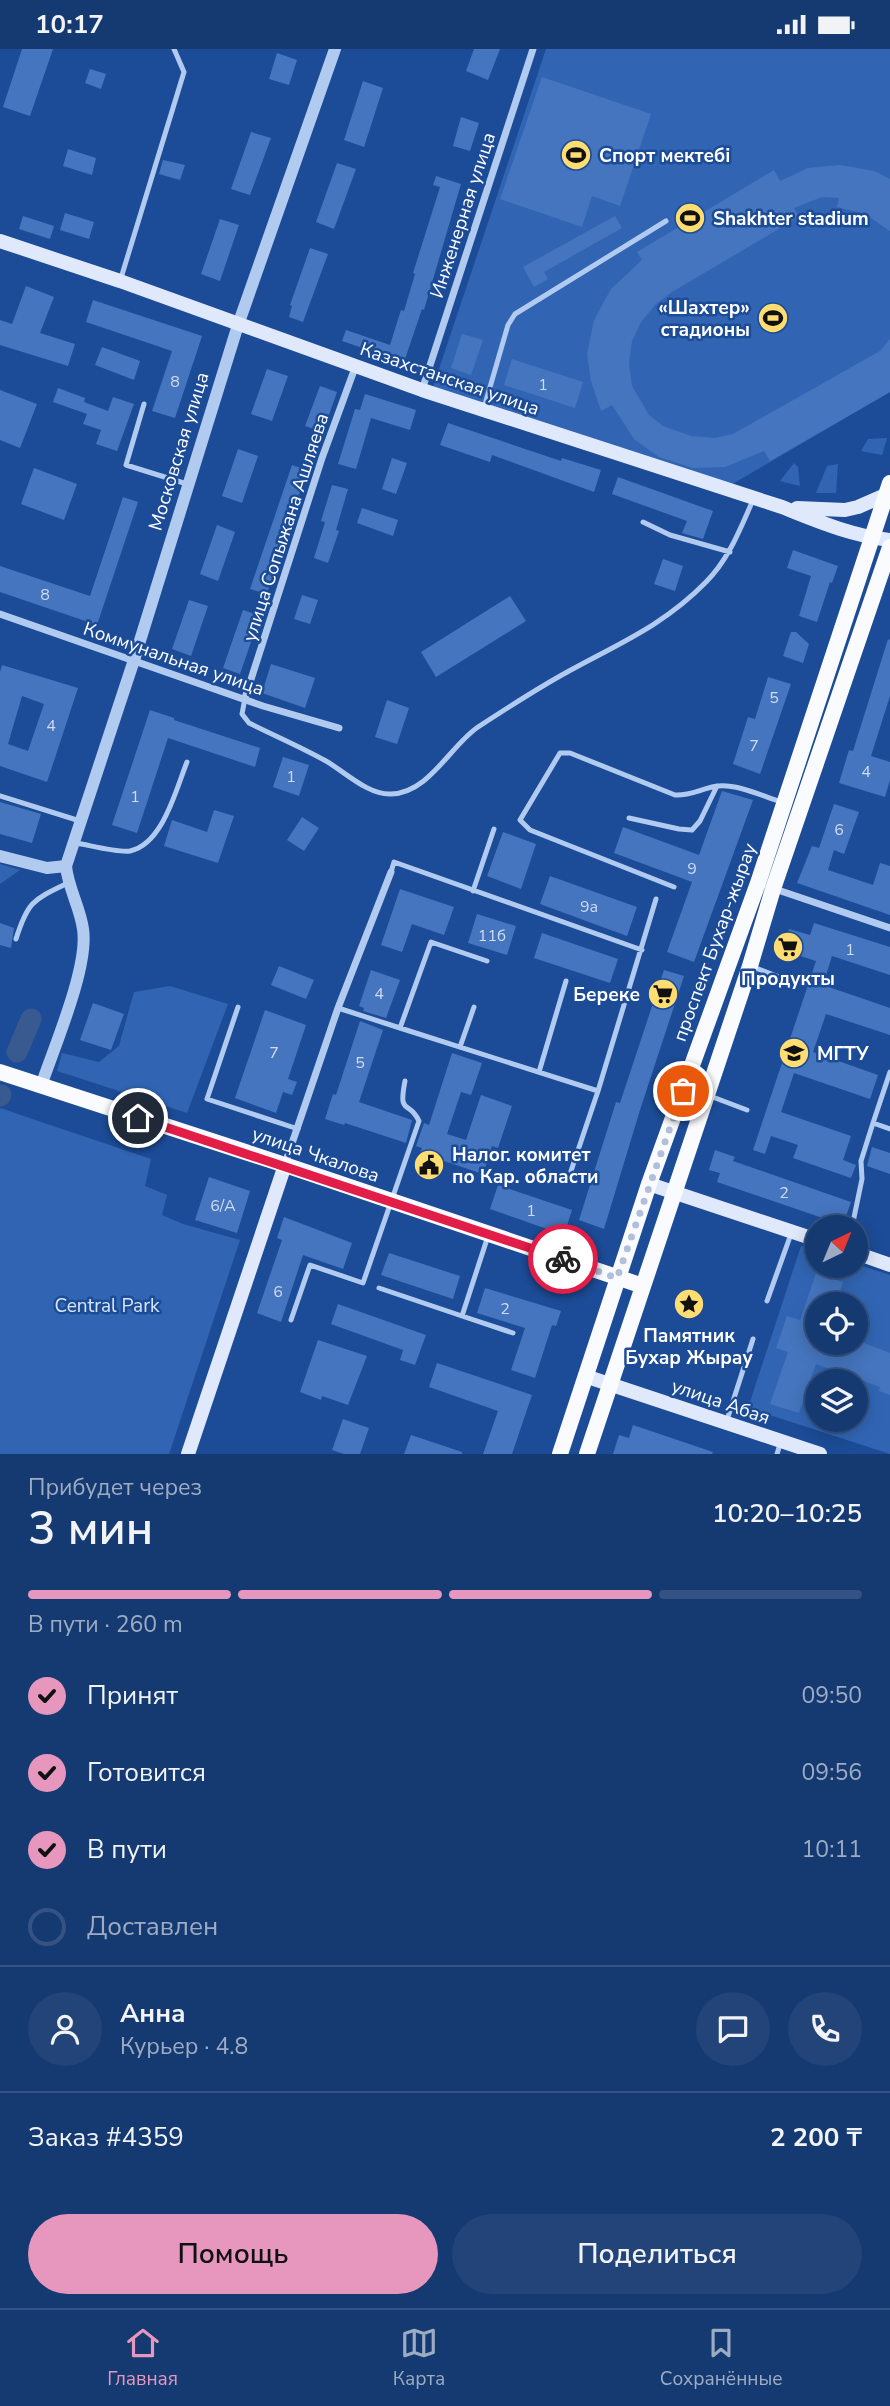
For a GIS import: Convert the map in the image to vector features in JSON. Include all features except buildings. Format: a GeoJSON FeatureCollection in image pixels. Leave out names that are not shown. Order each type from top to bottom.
{"type":"FeatureCollection","features":[{"type":"Feature","properties":{"kind":"main road","name":"Казахстанская улица"},"geometry":{"type":"LineString","coordinates":[[0,241],[120,281],[483,411],[871,538],[890,540]]}},
{"type":"Feature","properties":{"kind":"main road"},"geometry":{"type":"LineString","coordinates":[[782,507],[845,510],[858,507],[889,490]]}},
{"type":"Feature","properties":{"kind":"main road","name":"проспект Бухар-жырау"},"geometry":{"type":"LineString","coordinates":[[587,1454],[750,966],[785,803],[889,490]]}},
{"type":"Feature","properties":{"kind":"main road","name":"проспект Бухар-жырау"},"geometry":{"type":"LineString","coordinates":[[560,1454],[649,1184],[766,886],[890,547]]}},
{"type":"Feature","properties":{"kind":"main road","name":"улица Чкалова"},"geometry":{"type":"LineString","coordinates":[[0,1072],[643,1286]]}},
{"type":"Feature","properties":{"kind":"main road"},"geometry":{"type":"LineString","coordinates":[[188,1454],[285,1165]]}},
{"type":"Feature","properties":{"kind":"main road"},"geometry":{"type":"LineString","coordinates":[[649,1184],[805,1236]]}},
{"type":"Feature","properties":{"kind":"main road"},"geometry":{"type":"LineString","coordinates":[[868,1258],[890,1265]]}},
{"type":"Feature","properties":{"kind":"main road","name":"улица Абая"},"geometry":{"type":"LineString","coordinates":[[585,1376],[726,1423],[779,1448],[820,1454]]}},
{"type":"Feature","properties":{"kind":"street","name":"Московская улица"},"geometry":{"type":"LineString","coordinates":[[65,866],[134,660],[238,325],[335,49]]}},
{"type":"Feature","properties":{"kind":"street","name":"Инженерная улица"},"geometry":{"type":"LineString","coordinates":[[422,390],[533,49]]}},
{"type":"Feature","properties":{"kind":"street","name":"улица Сопыжана Ашляева"},"geometry":{"type":"LineString","coordinates":[[245,698],[322,458],[356,365]]}},
{"type":"Feature","properties":{"kind":"street","name":"Коммунальная улица"},"geometry":{"type":"LineString","coordinates":[[0,614],[339,728]]}},
{"type":"Feature","properties":{"kind":"street"},"geometry":{"type":"LineString","coordinates":[[0,856],[47,868],[65,866],[83,930],[84,955],[41,1086]]}},
{"type":"Feature","properties":{"kind":"street"},"geometry":{"type":"LineString","coordinates":[[285,1165],[338,1007],[391,872]]}},
{"type":"Feature","properties":{"kind":"street"},"geometry":{"type":"LineString","coordinates":[[766,886],[890,928]]}},
{"type":"Feature","properties":{"kind":"lane"},"geometry":{"type":"LineString","coordinates":[[120,281],[184,72],[174,49]]}},
{"type":"Feature","properties":{"kind":"lane"},"geometry":{"type":"LineString","coordinates":[[483,411],[509,325],[515,314],[666,221]]}},
{"type":"Feature","properties":{"kind":"lane"},"geometry":{"type":"LineString","coordinates":[[144,404],[126,465],[187,484]]}},
{"type":"Feature","properties":{"kind":"lane"},"geometry":{"type":"LineString","coordinates":[[245,698],[242,714],[249,723],[382,793],[409,790],[425,779],[474,730],[569,671],[622,645],[668,616],[724,562],[753,500]]}},
{"type":"Feature","properties":{"kind":"lane"},"geometry":{"type":"LineString","coordinates":[[643,522],[670,535],[730,552]]}},
{"type":"Feature","properties":{"kind":"lane"},"geometry":{"type":"LineString","coordinates":[[674,887],[530,830],[520,820],[560,753],[570,753],[675,795],[686,796],[717,786],[730,786],[785,803]]}},
{"type":"Feature","properties":{"kind":"lane"},"geometry":{"type":"LineString","coordinates":[[74,842],[129,851],[147,843],[160,829],[187,762]]}},
{"type":"Feature","properties":{"kind":"lane"},"geometry":{"type":"LineString","coordinates":[[629,818],[692,830],[700,821],[717,786]]}},
{"type":"Feature","properties":{"kind":"lane"},"geometry":{"type":"LineString","coordinates":[[0,796],[81,822]]}},
{"type":"Feature","properties":{"kind":"lane"},"geometry":{"type":"LineString","coordinates":[[473,891],[494,829]]}},
{"type":"Feature","properties":{"kind":"lane"},"geometry":{"type":"LineString","coordinates":[[391,872],[394,862],[642,950]]}},
{"type":"Feature","properties":{"kind":"lane"},"geometry":{"type":"LineString","coordinates":[[16,939],[24,913],[36,899],[68,883]]}},
{"type":"Feature","properties":{"kind":"lane"},"geometry":{"type":"LineString","coordinates":[[571,1171],[656,899]]}},
{"type":"Feature","properties":{"kind":"lane"},"geometry":{"type":"LineString","coordinates":[[400,1028],[431,942],[487,961]]}},
{"type":"Feature","properties":{"kind":"lane"},"geometry":{"type":"LineString","coordinates":[[750,966],[787,980]]}},
{"type":"Feature","properties":{"kind":"lane"},"geometry":{"type":"LineString","coordinates":[[539,1072],[566,981]]}},
{"type":"Feature","properties":{"kind":"lane"},"geometry":{"type":"LineString","coordinates":[[238,1007],[207,1099],[298,1129]]}},
{"type":"Feature","properties":{"kind":"lane"},"geometry":{"type":"LineString","coordinates":[[338,1007],[598,1091]]}},
{"type":"Feature","properties":{"kind":"lane"},"geometry":{"type":"LineString","coordinates":[[460,1047],[474,1007]]}},
{"type":"Feature","properties":{"kind":"lane"},"geometry":{"type":"LineString","coordinates":[[854,1215],[862,1178],[861,1161],[890,1072]]}},
{"type":"Feature","properties":{"kind":"lane"},"geometry":{"type":"LineString","coordinates":[[291,1320],[310,1265],[363,1283],[419,1121],[401,1101],[405,1081]]}},
{"type":"Feature","properties":{"kind":"lane"},"geometry":{"type":"LineString","coordinates":[[707,1095],[747,1110]]}},
{"type":"Feature","properties":{"kind":"lane"},"geometry":{"type":"LineString","coordinates":[[873,1123],[890,1129]]}},
{"type":"Feature","properties":{"kind":"lane"},"geometry":{"type":"LineString","coordinates":[[767,1301],[792,1231]]}},
{"type":"Feature","properties":{"kind":"lane"},"geometry":{"type":"LineString","coordinates":[[462,1316],[489,1234]]}},
{"type":"Feature","properties":{"kind":"lane"},"geometry":{"type":"LineString","coordinates":[[379,1288],[513,1332]]}},
{"type":"Feature","properties":{"kind":"lane"},"geometry":{"type":"LineString","coordinates":[[726,1423],[753,1339]]}},
{"type":"Feature","properties":{"kind":"green space","name":"Shakhter stadium"},"geometry":{"type":"Polygon","coordinates":[[[546,49],[890,49],[890,392],[729,486],[433,387],[546,49]]]}},
{"type":"Feature","properties":{"kind":"green space"},"geometry":{"type":"Polygon","coordinates":[[[887,438],[882,455],[861,451],[868,439],[887,438]]]}},
{"type":"Feature","properties":{"kind":"green space"},"geometry":{"type":"Polygon","coordinates":[[[794,463],[798,467],[800,486],[780,481],[794,463]]]}},
{"type":"Feature","properties":{"kind":"green space"},"geometry":{"type":"Polygon","coordinates":[[[838,464],[836,493],[816,493],[827,466],[838,464]]]}},
{"type":"Feature","properties":{"kind":"green space"},"geometry":{"type":"Polygon","coordinates":[[[0,864],[20,870],[0,884],[0,864]]]}},
{"type":"Feature","properties":{"kind":"green space"},"geometry":{"type":"Polygon","coordinates":[[[170,986],[228,1004],[187,1113],[57,1071],[62,1053],[99,1062],[119,1046],[134,992],[170,986]]]}},
{"type":"Feature","properties":{"kind":"green space","name":"Central Park"},"geometry":{"type":"Polygon","coordinates":[[[0,1108],[151,1159],[145,1186],[167,1195],[162,1215],[183,1224],[240,1240],[169,1454],[0,1454],[0,1108]]]}},
{"type":"Feature","properties":{"kind":"green space"},"geometry":{"type":"Polygon","coordinates":[[[801,1246],[805,1247],[805,1278],[868,1278],[868,1268],[890,1275],[890,1454],[822,1432],[868,1432],[868,1369],[805,1369],[805,1426],[748,1408],[801,1246]]]}},
{"type":"Feature","properties":{"kind":"waterway"},"geometry":{"type":"LineString","coordinates":[[17,1052],[31,1019]]}},
{"type":"Feature","properties":{"kind":"way so far"},"geometry":{"type":"LineString","coordinates":[[563,1259],[617,1278],[683,1091]]}},
{"type":"Feature","properties":{"kind":"place","name":"Спорт мектебі"},"geometry":{"type":"Point","coordinates":[576,155]}},
{"type":"Feature","properties":{"kind":"place","name":"Shakhter stadium"},"geometry":{"type":"Point","coordinates":[690,218]}},
{"type":"Feature","properties":{"kind":"place","name":"«Шахтер» стадионы"},"geometry":{"type":"Point","coordinates":[773,318]}},
{"type":"Feature","properties":{"kind":"place","name":"Продукты"},"geometry":{"type":"Point","coordinates":[788,947]}},
{"type":"Feature","properties":{"kind":"place","name":"Береке"},"geometry":{"type":"Point","coordinates":[663,994]}},
{"type":"Feature","properties":{"kind":"place","name":"МГТУ"},"geometry":{"type":"Point","coordinates":[794,1053]}},
{"type":"Feature","properties":{"kind":"place","name":"Налог. комитет по Кар. области"},"geometry":{"type":"Point","coordinates":[429,1165]}},
{"type":"Feature","properties":{"kind":"place","name":"Памятник Бухар Жырау"},"geometry":{"type":"Point","coordinates":[689,1304]}},
{"type":"Feature","properties":{"kind":"route"},"geometry":{"type":"LineString","coordinates":[[138,1118],[563,1259]]}}]}
